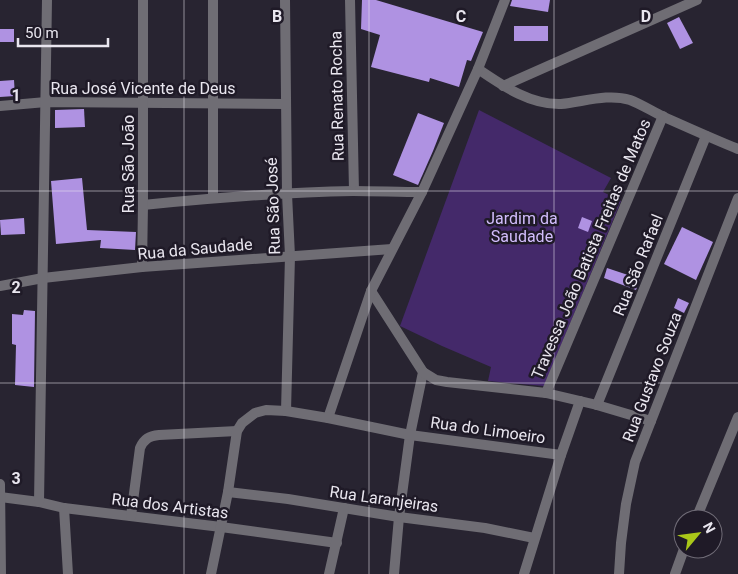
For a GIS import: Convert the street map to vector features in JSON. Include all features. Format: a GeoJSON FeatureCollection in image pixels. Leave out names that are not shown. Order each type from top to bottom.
{"type":"FeatureCollection","features":[{"type":"Feature","properties":{"kind":"street"},"geometry":{"type":"LineString","coordinates":[[39,502],[48,0]]}},
{"type":"Feature","properties":{"kind":"street","name":"Rua São João"},"geometry":{"type":"LineString","coordinates":[[142,268],[143,0]]}},
{"type":"Feature","properties":{"kind":"street"},"geometry":{"type":"LineString","coordinates":[[213,0],[213,198]]}},
{"type":"Feature","properties":{"kind":"street","name":"Rua São José"},"geometry":{"type":"LineString","coordinates":[[285,0],[287,194],[290,256],[286,412]]}},
{"type":"Feature","properties":{"kind":"street","name":"Rua Renato Rocha"},"geometry":{"type":"LineString","coordinates":[[350,0],[354,191]]}},
{"type":"Feature","properties":{"kind":"street"},"geometry":{"type":"LineString","coordinates":[[211,574],[228,492],[237,431],[242,423],[255,414],[266,410],[328,418],[371,290],[422,192],[478,69],[505,0]]}},
{"type":"Feature","properties":{"kind":"street"},"geometry":{"type":"LineString","coordinates":[[503,86],[697,0]]}},
{"type":"Feature","properties":{"kind":"street"},"geometry":{"type":"LineString","coordinates":[[478,69],[503,86],[522,96],[538,101],[560,104],[616,98],[629,100],[738,149]]}},
{"type":"Feature","properties":{"kind":"street","name":"Rua José Vicente de Deus"},"geometry":{"type":"LineString","coordinates":[[0,106],[46,102],[286,104]]}},
{"type":"Feature","properties":{"kind":"street","name":"Travessa João Batista Freitas de Matos"},"geometry":{"type":"LineString","coordinates":[[546,393],[663,116]]}},
{"type":"Feature","properties":{"kind":"street","name":"Rua São Rafael"},"geometry":{"type":"LineString","coordinates":[[597,405],[706,136]]}},
{"type":"Feature","properties":{"kind":"street"},"geometry":{"type":"LineString","coordinates":[[143,205],[213,198],[287,194],[354,191],[422,192]]}},
{"type":"Feature","properties":{"kind":"street","name":"Rua Gustavo Souza"},"geometry":{"type":"LineString","coordinates":[[619,574],[626,504],[635,462],[738,198]]}},
{"type":"Feature","properties":{"kind":"street","name":"Rua da Saudade"},"geometry":{"type":"LineString","coordinates":[[0,286],[43,278],[142,268],[392,249]]}},
{"type":"Feature","properties":{"kind":"street"},"geometry":{"type":"LineString","coordinates":[[371,290],[423,372],[436,380],[546,393],[597,405],[650,421]]}},
{"type":"Feature","properties":{"kind":"street"},"geometry":{"type":"LineString","coordinates":[[394,574],[399,517],[410,435],[423,372]]}},
{"type":"Feature","properties":{"kind":"street"},"geometry":{"type":"LineString","coordinates":[[524,574],[534,538],[580,401]]}},
{"type":"Feature","properties":{"kind":"street"},"geometry":{"type":"LineString","coordinates":[[700,509],[738,416]]}},
{"type":"Feature","properties":{"kind":"street","name":"Rua do Limoeiro"},"geometry":{"type":"LineString","coordinates":[[328,418],[410,435],[561,455]]}},
{"type":"Feature","properties":{"kind":"street"},"geometry":{"type":"LineString","coordinates":[[131,516],[140,448],[146,438],[159,435],[237,431]]}},
{"type":"Feature","properties":{"kind":"street"},"geometry":{"type":"LineString","coordinates":[[0,484],[1,574]]}},
{"type":"Feature","properties":{"kind":"street","name":"Rua Laranjeiras"},"geometry":{"type":"LineString","coordinates":[[228,492],[485,528],[534,538]]}},
{"type":"Feature","properties":{"kind":"street","name":"Rua dos Artistas"},"geometry":{"type":"LineString","coordinates":[[0,497],[39,502],[64,508],[337,543]]}},
{"type":"Feature","properties":{"kind":"street"},"geometry":{"type":"LineString","coordinates":[[64,508],[68,574]]}},
{"type":"Feature","properties":{"kind":"street"},"geometry":{"type":"LineString","coordinates":[[330,574],[344,508]]}},
{"type":"Feature","properties":{"kind":"street"},"geometry":{"type":"LineString","coordinates":[[675,574],[680,559]]}},
{"type":"Feature","properties":{"kind":"green space","name":"Jardim da Saudade"},"geometry":{"type":"Polygon","coordinates":[[[479,110],[611,178],[603,192],[621,201],[544,386],[488,381],[491,367],[400,326],[479,110]]]}},
{"type":"Feature","properties":{"kind":"building"},"geometry":{"type":"Polygon","coordinates":[[[362,0],[376,0],[483,32],[471,61],[467,60],[459,87],[430,78],[429,82],[371,67],[380,35],[361,29],[362,0]]]}},
{"type":"Feature","properties":{"kind":"building"},"geometry":{"type":"Polygon","coordinates":[[[512,0],[550,0],[548,12],[510,6],[512,0]]]}},
{"type":"Feature","properties":{"kind":"building"},"geometry":{"type":"Polygon","coordinates":[[[679,17],[693,43],[680,49],[667,23],[679,17]]]}},
{"type":"Feature","properties":{"kind":"building"},"geometry":{"type":"Polygon","coordinates":[[[514,26],[548,26],[548,41],[514,41],[514,26]]]}},
{"type":"Feature","properties":{"kind":"building"},"geometry":{"type":"Polygon","coordinates":[[[0,29],[14,29],[14,42],[0,42],[0,29]]]}},
{"type":"Feature","properties":{"kind":"building"},"geometry":{"type":"Polygon","coordinates":[[[14,80],[15,96],[0,97],[0,81],[14,80]]]}},
{"type":"Feature","properties":{"kind":"building"},"geometry":{"type":"Polygon","coordinates":[[[84,109],[85,127],[55,128],[55,110],[84,109]]]}},
{"type":"Feature","properties":{"kind":"building"},"geometry":{"type":"Polygon","coordinates":[[[418,113],[444,123],[418,185],[393,175],[418,113]]]}},
{"type":"Feature","properties":{"kind":"building"},"geometry":{"type":"Polygon","coordinates":[[[82,178],[87,230],[136,232],[135,250],[100,248],[101,240],[56,244],[51,181],[82,178]]]}},
{"type":"Feature","properties":{"kind":"building"},"geometry":{"type":"Polygon","coordinates":[[[582,217],[592,221],[588,232],[578,228],[582,217]]]}},
{"type":"Feature","properties":{"kind":"building"},"geometry":{"type":"Polygon","coordinates":[[[24,218],[25,234],[1,235],[0,220],[24,218]]]}},
{"type":"Feature","properties":{"kind":"building"},"geometry":{"type":"Polygon","coordinates":[[[682,227],[713,242],[696,280],[664,264],[682,227]]]}},
{"type":"Feature","properties":{"kind":"building"},"geometry":{"type":"Polygon","coordinates":[[[607,268],[640,279],[636,290],[604,278],[607,268]]]}},
{"type":"Feature","properties":{"kind":"building"},"geometry":{"type":"Polygon","coordinates":[[[678,298],[689,303],[684,313],[674,308],[678,298]]]}},
{"type":"Feature","properties":{"kind":"building"},"geometry":{"type":"Polygon","coordinates":[[[24,310],[35,311],[34,387],[15,385],[16,345],[12,344],[12,314],[23,315],[24,310]]]}}]}
